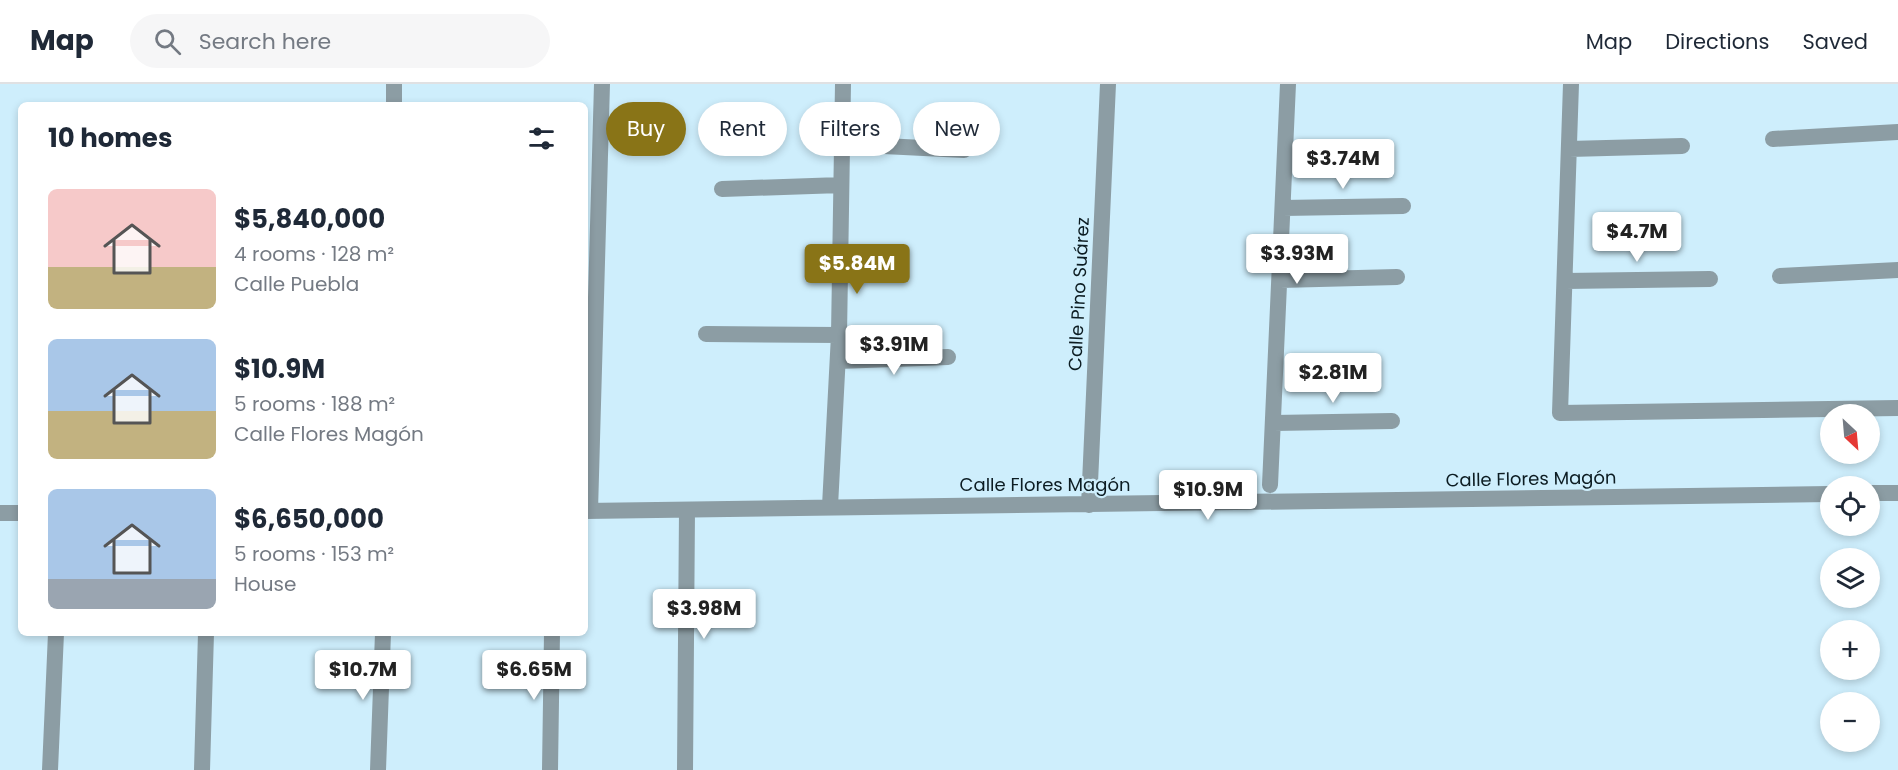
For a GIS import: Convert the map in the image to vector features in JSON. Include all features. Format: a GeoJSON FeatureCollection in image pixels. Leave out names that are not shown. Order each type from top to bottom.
{"type":"FeatureCollection","features":[{"type":"Feature","properties":{"kind":"street"},"geometry":{"type":"LineString","coordinates":[[394,84],[394,102]]}},
{"type":"Feature","properties":{"kind":"street"},"geometry":{"type":"LineString","coordinates":[[588,483],[602,84]]}},
{"type":"Feature","properties":{"kind":"street"},"geometry":{"type":"LineString","coordinates":[[843,84],[843,102]]}},
{"type":"Feature","properties":{"kind":"street","name":"Calle Pino Suárez"},"geometry":{"type":"LineString","coordinates":[[1089,505],[1108,84]]}},
{"type":"Feature","properties":{"kind":"street"},"geometry":{"type":"LineString","coordinates":[[1270,485],[1288,84]]}},
{"type":"Feature","properties":{"kind":"street"},"geometry":{"type":"LineString","coordinates":[[1571,84],[1560,413],[1898,408]]}},
{"type":"Feature","properties":{"kind":"street"},"geometry":{"type":"LineString","coordinates":[[1773,139],[1898,132]]}},
{"type":"Feature","properties":{"kind":"street"},"geometry":{"type":"LineString","coordinates":[[1569,149],[1682,146]]}},
{"type":"Feature","properties":{"kind":"street"},"geometry":{"type":"LineString","coordinates":[[830,506],[839,335],[842,156]]}},
{"type":"Feature","properties":{"kind":"street"},"geometry":{"type":"LineString","coordinates":[[722,189],[841,185]]}},
{"type":"Feature","properties":{"kind":"street"},"geometry":{"type":"LineString","coordinates":[[1283,208],[1403,206]]}},
{"type":"Feature","properties":{"kind":"street"},"geometry":{"type":"LineString","coordinates":[[1780,276],[1898,270]]}},
{"type":"Feature","properties":{"kind":"street"},"geometry":{"type":"LineString","coordinates":[[1280,280],[1397,277]]}},
{"type":"Feature","properties":{"kind":"street"},"geometry":{"type":"LineString","coordinates":[[1565,281],[1710,279]]}},
{"type":"Feature","properties":{"kind":"street"},"geometry":{"type":"LineString","coordinates":[[706,334],[839,335]]}},
{"type":"Feature","properties":{"kind":"street"},"geometry":{"type":"LineString","coordinates":[[838,361],[948,357]]}},
{"type":"Feature","properties":{"kind":"street"},"geometry":{"type":"LineString","coordinates":[[1274,423],[1392,420]]}},
{"type":"Feature","properties":{"kind":"street"},"geometry":{"type":"LineString","coordinates":[[1880,493],[1898,493]]}},
{"type":"Feature","properties":{"kind":"street","name":"Calle Flores Magón"},"geometry":{"type":"LineString","coordinates":[[588,511],[1820,494]]}},
{"type":"Feature","properties":{"kind":"street"},"geometry":{"type":"LineString","coordinates":[[685,770],[687,510]]}},
{"type":"Feature","properties":{"kind":"street"},"geometry":{"type":"LineString","coordinates":[[0,513],[18,513]]}},
{"type":"Feature","properties":{"kind":"street"},"geometry":{"type":"LineString","coordinates":[[50,770],[56,636]]}},
{"type":"Feature","properties":{"kind":"street"},"geometry":{"type":"LineString","coordinates":[[202,770],[206,636]]}},
{"type":"Feature","properties":{"kind":"street"},"geometry":{"type":"LineString","coordinates":[[378,770],[383,636]]}},
{"type":"Feature","properties":{"kind":"street"},"geometry":{"type":"LineString","coordinates":[[550,770],[552,636]]}}]}
